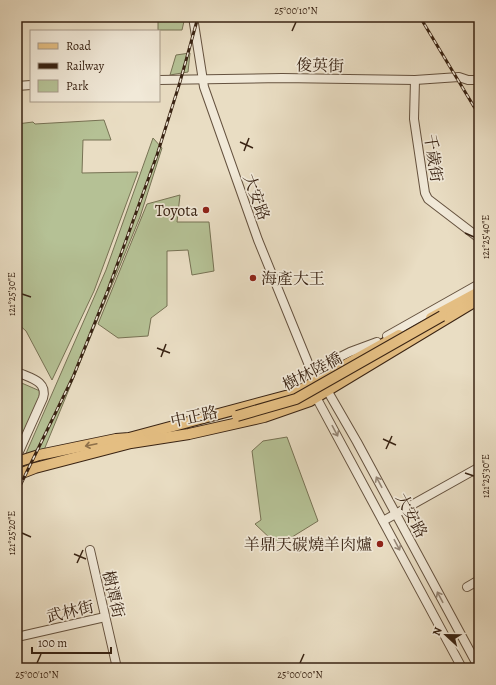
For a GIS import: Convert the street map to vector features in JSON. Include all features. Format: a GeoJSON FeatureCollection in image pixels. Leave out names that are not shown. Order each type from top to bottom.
{"type":"FeatureCollection","features":[{"type":"Feature","properties":{"kind":"main road","name":"樹林陸橋"},"geometry":{"type":"LineString","coordinates":[[369,366],[465,303],[479,292]]}},
{"type":"Feature","properties":{"kind":"main road","name":"樹林陸橋"},"geometry":{"type":"LineString","coordinates":[[346,364],[465,303],[479,299]]}},
{"type":"Feature","properties":{"kind":"main road","name":"樹林陸橋"},"geometry":{"type":"LineString","coordinates":[[130,440],[237,416],[296,399],[465,303]]}},
{"type":"Feature","properties":{"kind":"main road","name":"中正路"},"geometry":{"type":"LineString","coordinates":[[17,475],[35,468],[130,440],[293,394],[315,380],[346,364]]}},
{"type":"Feature","properties":{"kind":"main road","name":"中正路"},"geometry":{"type":"LineString","coordinates":[[17,462],[39,455],[116,439],[130,440],[189,434],[264,417],[310,401],[369,366]]}},
{"type":"Feature","properties":{"kind":"street","name":"大安路"},"geometry":{"type":"LineString","coordinates":[[193,17],[202,79],[210,105],[247,211],[315,380],[316,397],[462,668]]}},
{"type":"Feature","properties":{"kind":"street","name":"俊英街"},"geometry":{"type":"LineString","coordinates":[[160,80],[282,78],[415,80],[459,77],[468,80],[479,80]]}},
{"type":"Feature","properties":{"kind":"street","name":"千歲街"},"geometry":{"type":"LineString","coordinates":[[415,80],[414,119],[425,192],[428,199],[479,238]]}},
{"type":"Feature","properties":{"kind":"street"},"geometry":{"type":"LineString","coordinates":[[17,86],[30,85]]}},
{"type":"Feature","properties":{"kind":"street"},"geometry":{"type":"LineString","coordinates":[[346,364],[377,342],[479,284]]}},
{"type":"Feature","properties":{"kind":"street"},"geometry":{"type":"LineString","coordinates":[[310,369],[322,366],[350,352],[377,342]]}},
{"type":"Feature","properties":{"kind":"street"},"geometry":{"type":"LineString","coordinates":[[17,372],[39,382],[43,386],[45,392],[17,456]]}},
{"type":"Feature","properties":{"kind":"street","name":"大安路"},"geometry":{"type":"LineString","coordinates":[[315,380],[327,390],[479,668]]}},
{"type":"Feature","properties":{"kind":"street"},"geometry":{"type":"LineString","coordinates":[[384,521],[478,471]]}},
{"type":"Feature","properties":{"kind":"street","name":"樹潭街"},"geometry":{"type":"LineString","coordinates":[[90,550],[117,668]]}},
{"type":"Feature","properties":{"kind":"street"},"geometry":{"type":"LineString","coordinates":[[466,587],[479,580]]}},
{"type":"Feature","properties":{"kind":"street","name":"武林街"},"geometry":{"type":"LineString","coordinates":[[17,637],[105,617]]}},
{"type":"Feature","properties":{"kind":"green space"},"geometry":{"type":"Polygon","coordinates":[[[158,17],[185,17],[182,30],[158,30],[158,17]]]}},
{"type":"Feature","properties":{"kind":"green space"},"geometry":{"type":"Polygon","coordinates":[[[190,53],[188,72],[170,75],[176,55],[190,53]]]}},
{"type":"Feature","properties":{"kind":"green space"},"geometry":{"type":"Polygon","coordinates":[[[104,120],[111,140],[83,140],[82,173],[138,172],[94,291],[52,380],[26,331],[17,323],[17,124],[33,122],[35,124],[104,120]]]}},
{"type":"Feature","properties":{"kind":"green space"},"geometry":{"type":"Polygon","coordinates":[[[153,138],[162,148],[140,217],[44,450],[24,458],[106,270],[153,138]]]}},
{"type":"Feature","properties":{"kind":"green space"},"geometry":{"type":"Polygon","coordinates":[[[180,195],[177,222],[209,222],[214,271],[192,275],[188,250],[167,251],[167,306],[151,318],[148,336],[118,338],[98,324],[147,204],[180,195]]]}},
{"type":"Feature","properties":{"kind":"green space"},"geometry":{"type":"Polygon","coordinates":[[[17,381],[47,394],[17,459],[17,381]]]}},
{"type":"Feature","properties":{"kind":"green space"},"geometry":{"type":"Polygon","coordinates":[[[287,437],[318,521],[284,542],[273,541],[255,524],[261,520],[252,451],[263,441],[287,437]]]}},
{"type":"Feature","properties":{"kind":"railway"},"geometry":{"type":"LineString","coordinates":[[17,492],[73,377],[108,290],[157,155],[180,82],[198,17]]}},
{"type":"Feature","properties":{"kind":"railway"},"geometry":{"type":"LineString","coordinates":[[420,17],[479,115]]}},
{"type":"Feature","properties":{"kind":"place","name":"Toyota"},"geometry":{"type":"Point","coordinates":[206,210]}},
{"type":"Feature","properties":{"kind":"place","name":"海產大王"},"geometry":{"type":"Point","coordinates":[253,278]}},
{"type":"Feature","properties":{"kind":"place","name":"羊鼎天碳燒羊肉爐"},"geometry":{"type":"Point","coordinates":[380,544]}}]}
